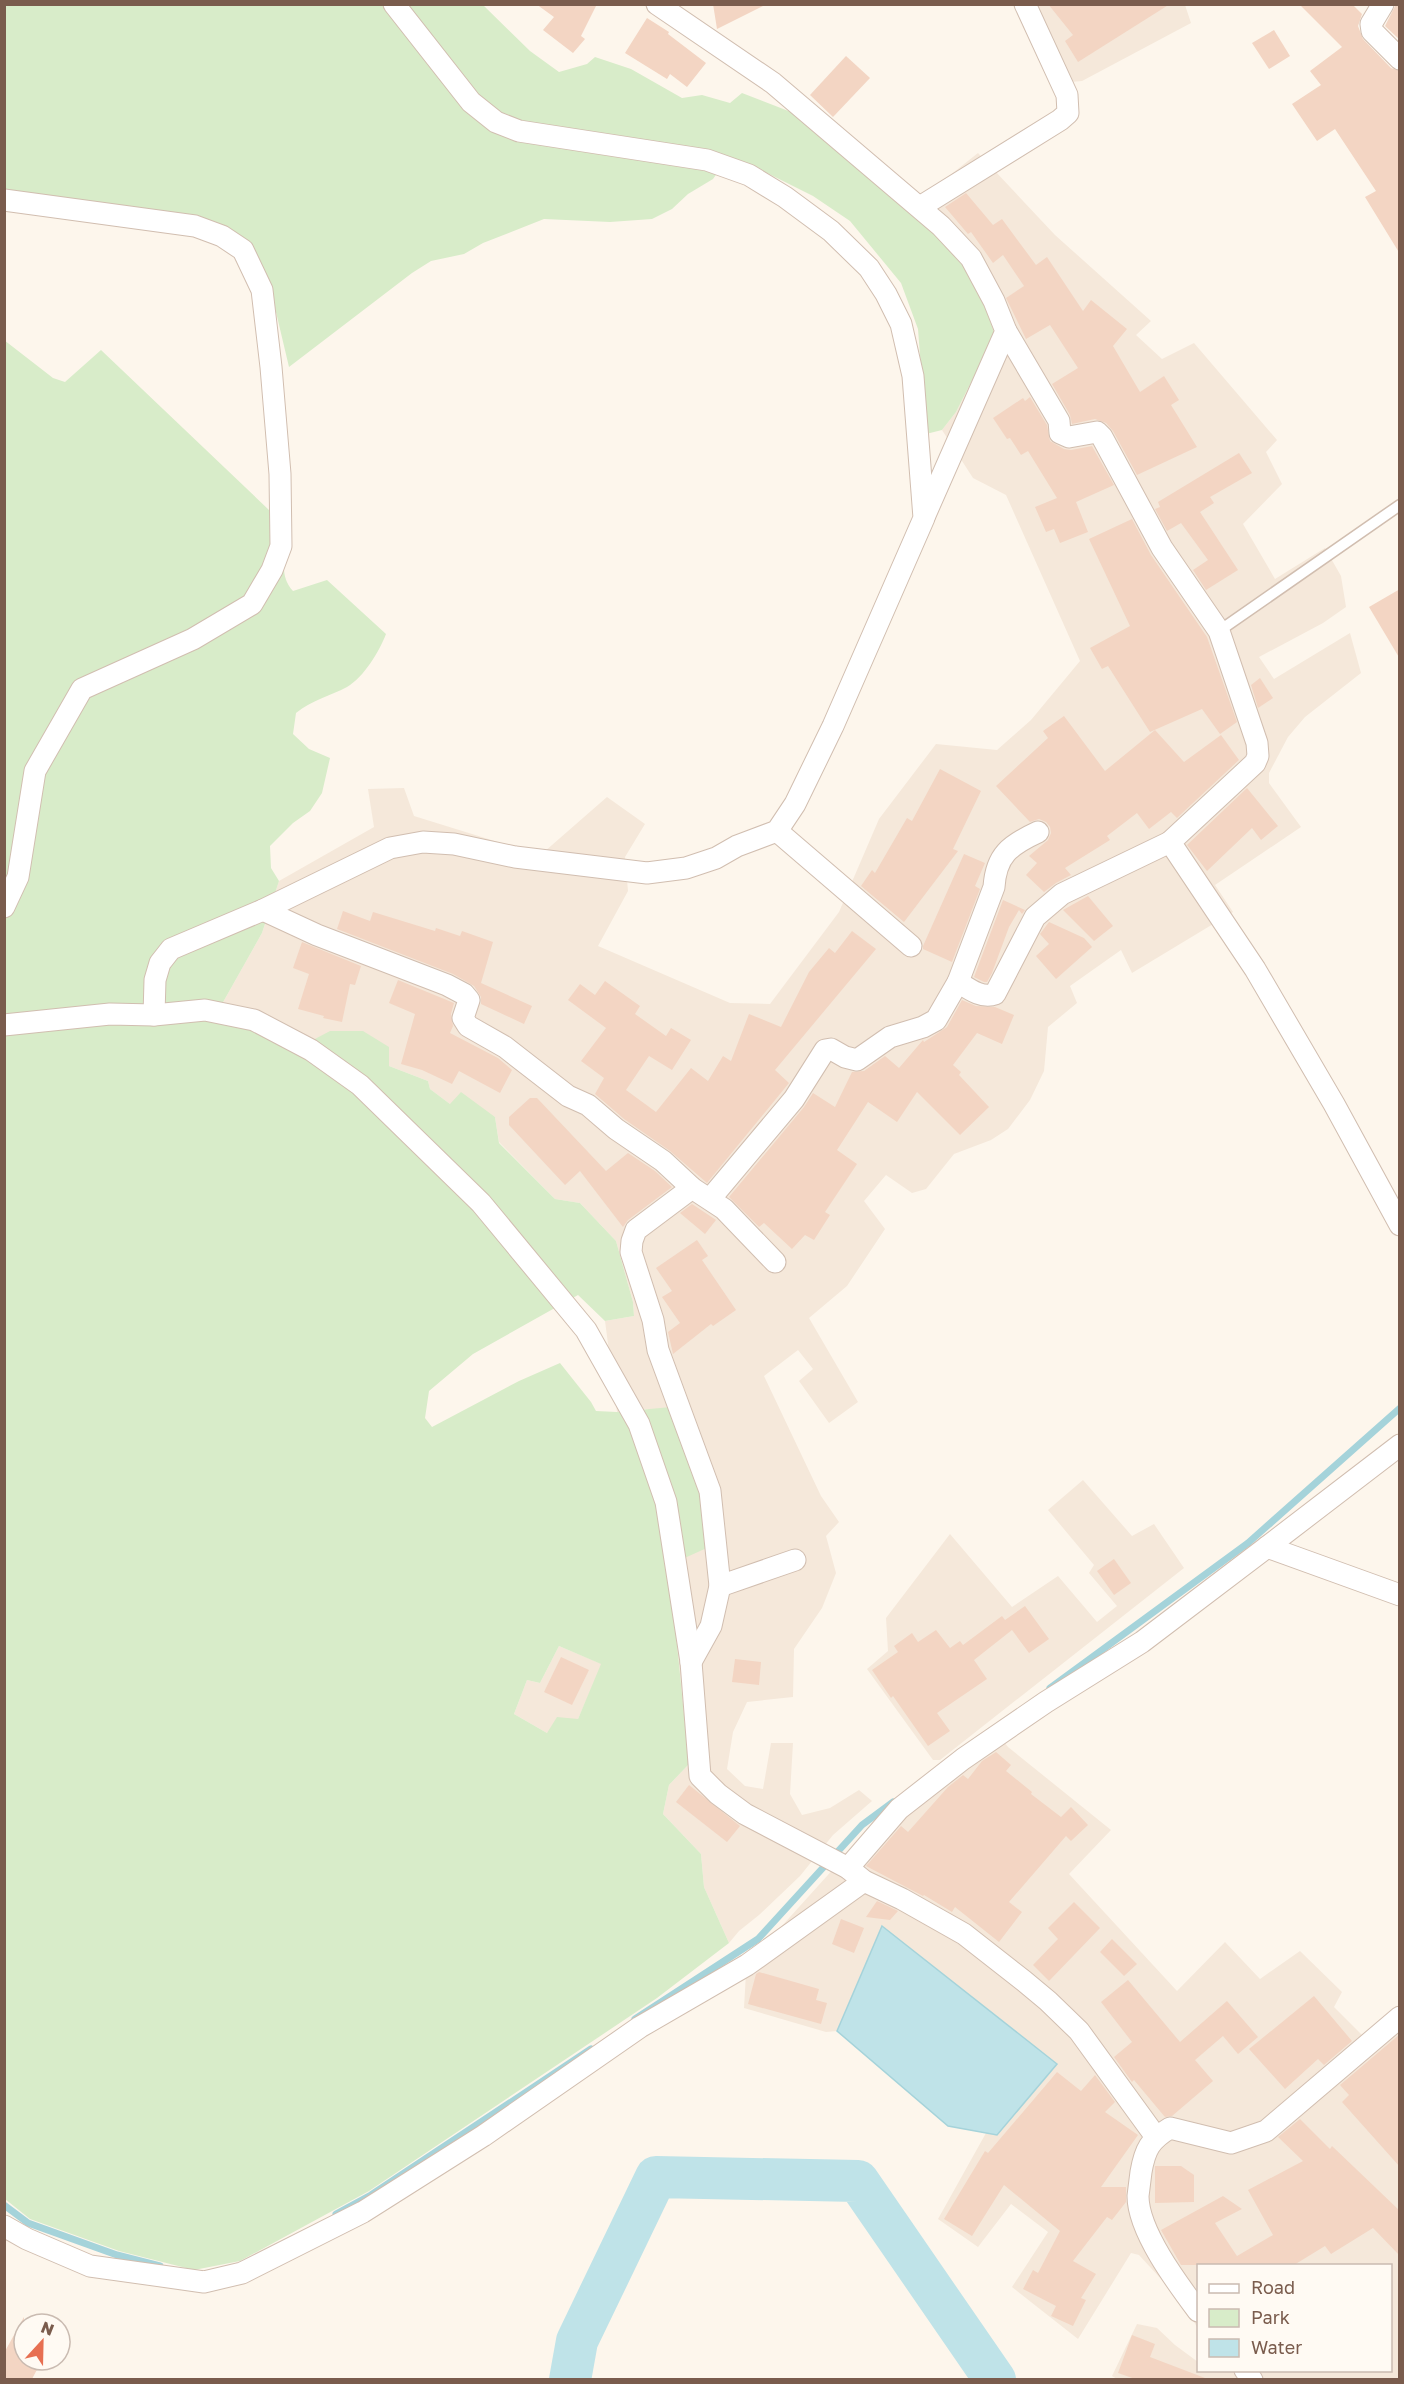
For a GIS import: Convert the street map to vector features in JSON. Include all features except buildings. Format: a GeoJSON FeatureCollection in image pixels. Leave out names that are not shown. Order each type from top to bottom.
{"type":"FeatureCollection","features":[{"type":"Feature","properties":{"kind":"street"},"geometry":{"type":"LineString","coordinates":[[394,4],[471,102],[496,122],[519,131],[707,160],[749,175],[785,197],[831,231],[869,268],[886,294],[901,324],[913,376],[924,518]]}},
{"type":"Feature","properties":{"kind":"street"},"geometry":{"type":"LineString","coordinates":[[657,4],[772,83],[920,207],[971,258],[994,301],[1006,331],[1059,421],[1060,433],[1069,437],[1097,432],[1102,436],[1162,548],[1219,631],[1257,743],[1258,756],[1255,763],[1170,842],[1062,894],[1035,917],[995,994],[989,997],[981,995],[958,982]]}},
{"type":"Feature","properties":{"kind":"street"},"geometry":{"type":"LineString","coordinates":[[920,207],[1050,127],[1068,113],[1070,103],[1067,95],[1025,4]]}},
{"type":"Feature","properties":{"kind":"street"},"geometry":{"type":"LineString","coordinates":[[1383,4],[1371,24],[1372,31],[1400,59]]}},
{"type":"Feature","properties":{"kind":"street"},"geometry":{"type":"LineString","coordinates":[[4,200],[195,226],[222,236],[243,250],[262,290],[280,474],[281,546],[272,570],[252,604],[193,639],[82,688],[35,771],[18,877],[4,907]]}},
{"type":"Feature","properties":{"kind":"street"},"geometry":{"type":"LineString","coordinates":[[154,1015],[155,980],[160,963],[171,949],[263,910],[390,848],[423,842],[454,844],[515,856],[647,873],[686,868],[716,858],[737,846],[777,831],[795,804],[833,726],[1006,331]]}},
{"type":"Feature","properties":{"kind":"street"},"geometry":{"type":"LineString","coordinates":[[777,831],[911,946]]}},
{"type":"Feature","properties":{"kind":"street"},"geometry":{"type":"LineString","coordinates":[[711,1199],[794,1099],[825,1050],[831,1049],[845,1057],[857,1060],[890,1037],[936,1020],[958,982],[994,887],[994,874],[999,862],[1008,848],[1038,832]]}},
{"type":"Feature","properties":{"kind":"street"},"geometry":{"type":"LineString","coordinates":[[1170,842],[1255,969],[1334,1104],[1400,1225]]}},
{"type":"Feature","properties":{"kind":"street"},"geometry":{"type":"LineString","coordinates":[[263,910],[317,936],[447,985],[464,994],[469,1000],[463,1018],[468,1026],[505,1047],[568,1096],[588,1105],[616,1129],[663,1161],[692,1188],[724,1209],[775,1262]]}},
{"type":"Feature","properties":{"kind":"street"},"geometry":{"type":"LineString","coordinates":[[4,1025],[110,1014],[154,1015],[206,1010],[254,1020],[311,1050],[360,1086],[376,1101],[481,1203],[586,1330],[639,1424],[666,1502],[691,1662],[700,1776],[718,1794],[745,1814],[964,1934],[1048,2001],[1079,2031],[1156,2137]]}},
{"type":"Feature","properties":{"kind":"street"},"geometry":{"type":"LineString","coordinates":[[691,1662],[711,1626],[720,1586],[710,1491],[658,1350],[652,1320],[631,1252],[636,1230],[692,1188]]}},
{"type":"Feature","properties":{"kind":"street"},"geometry":{"type":"LineString","coordinates":[[4,2226],[27,2239],[90,2266],[204,2282],[242,2273],[363,2212],[483,2136],[640,2027],[747,1965],[853,1872],[899,1809],[963,1759],[1046,1702],[1142,1642],[1400,1445]]}},
{"type":"Feature","properties":{"kind":"street"},"geometry":{"type":"LineString","coordinates":[[1267,1547],[1400,1595]]}},
{"type":"Feature","properties":{"kind":"street"},"geometry":{"type":"LineString","coordinates":[[720,1586],[795,1560]]}},
{"type":"Feature","properties":{"kind":"street"},"geometry":{"type":"LineString","coordinates":[[1197,2310],[1180,2288],[1156,2249],[1143,2219],[1138,2197],[1144,2153],[1156,2137],[1170,2128],[1231,2143],[1266,2131],[1400,2017]]}},
{"type":"Feature","properties":{"kind":"lane"},"geometry":{"type":"LineString","coordinates":[[1219,631],[1400,505]]}},
{"type":"Feature","properties":{"kind":"shaded area"},"geometry":{"type":"Polygon","coordinates":[[[1033,5],[1185,5],[1191,23],[1082,81],[1070,82],[1033,5]]]}},
{"type":"Feature","properties":{"kind":"shaded area"},"geometry":{"type":"Polygon","coordinates":[[[978,153],[1055,235],[1151,321],[1136,335],[1162,359],[1194,343],[1277,440],[1266,452],[1282,484],[1243,524],[1275,579],[1325,548],[1341,576],[1346,607],[1323,623],[1259,657],[1274,679],[1350,633],[1361,673],[1305,717],[1288,737],[1269,773],[1269,783],[1301,827],[1215,885],[1233,912],[1132,973],[1121,950],[1070,986],[1077,1003],[1048,1027],[1044,1071],[1030,1100],[1008,1129],[991,1140],[954,1154],[926,1189],[912,1193],[886,1175],[864,1201],[885,1229],[847,1286],[809,1318],[858,1402],[829,1423],[799,1381],[813,1369],[798,1350],[764,1376],[821,1496],[839,1522],[826,1536],[836,1573],[822,1608],[794,1649],[793,1697],[747,1702],[733,1732],[727,1769],[745,1786],[763,1789],[771,1743],[793,1743],[790,1794],[802,1815],[830,1808],[859,1790],[872,1801],[833,1835],[800,1876],[739,1931],[729,1943],[704,1887],[701,1854],[663,1814],[669,1785],[689,1764],[669,1564],[648,1409],[617,1412],[605,1321],[634,1316],[633,1302],[616,1241],[580,1203],[555,1199],[499,1142],[495,1117],[450,1104],[430,1089],[428,1081],[389,1066],[296,1049],[213,1020],[262,933],[279,881],[374,827],[368,789],[404,788],[414,816],[501,843],[544,852],[607,797],[645,824],[625,857],[628,891],[598,946],[730,1003],[770,1004],[839,912],[879,819],[936,744],[997,750],[1031,720],[1080,661],[1006,495],[973,478],[942,430],[956,412],[995,335],[910,207],[978,153]]]}},
{"type":"Feature","properties":{"kind":"shaded area"},"geometry":{"type":"Polygon","coordinates":[[[1083,1480],[1132,1536],[1154,1524],[1184,1568],[940,1760],[933,1760],[867,1669],[888,1651],[886,1618],[950,1534],[1012,1607],[1058,1576],[1097,1622],[1117,1606],[1089,1573],[1094,1565],[1048,1510],[1083,1480]]]}},
{"type":"Feature","properties":{"kind":"shaded area"},"geometry":{"type":"Polygon","coordinates":[[[559,1646],[602,1664],[578,1719],[547,1733],[514,1714],[527,1680],[540,1683],[559,1646]]]}},
{"type":"Feature","properties":{"kind":"shaded area"},"geometry":{"type":"Polygon","coordinates":[[[996,1732],[1008,1747],[1111,1830],[1069,1874],[1177,1991],[1225,1942],[1260,1979],[1300,1951],[1342,1992],[1334,2007],[1363,2036],[1399,2007],[1399,2379],[1117,2379],[1112,2376],[1137,2324],[1157,2328],[1197,2361],[1197,2372],[1392,2372],[1392,2264],[1197,2264],[1197,2327],[1184,2304],[1139,2255],[1131,2253],[1078,2339],[1012,2287],[1048,2232],[1011,2204],[978,2247],[938,2219],[986,2133],[997,2135],[882,1927],[837,2031],[826,2032],[744,2008],[746,1973],[762,1948],[855,1845],[996,1732]]]}},
{"type":"Feature","properties":{"kind":"green space"},"geometry":{"type":"Polygon","coordinates":[[[4,5],[483,5],[530,51],[559,72],[587,64],[595,57],[631,69],[682,98],[702,95],[730,103],[742,93],[791,112],[846,153],[919,215],[972,270],[995,335],[956,412],[942,430],[926,434],[918,329],[901,283],[850,221],[813,196],[761,170],[728,158],[713,179],[688,194],[672,209],[652,219],[610,222],[544,219],[483,243],[464,254],[431,261],[289,367],[271,291],[256,255],[178,215],[5,189],[4,5]]]}},
{"type":"Feature","properties":{"kind":"green space"},"geometry":{"type":"Polygon","coordinates":[[[4,340],[53,378],[65,382],[101,350],[290,530],[284,570],[288,584],[293,591],[327,580],[386,634],[370,664],[353,683],[296,713],[293,734],[309,749],[330,758],[322,793],[310,811],[293,823],[270,846],[271,868],[279,881],[262,933],[213,1020],[248,1027],[296,1049],[330,1031],[363,1031],[389,1047],[389,1066],[428,1081],[430,1089],[450,1104],[461,1092],[495,1117],[499,1143],[555,1199],[580,1203],[616,1241],[633,1302],[634,1316],[605,1321],[578,1295],[473,1354],[429,1391],[425,1418],[432,1427],[519,1381],[560,1363],[596,1411],[617,1412],[671,1407],[705,1495],[709,1547],[669,1565],[689,1764],[669,1785],[663,1814],[701,1854],[704,1887],[729,1943],[657,1998],[369,2191],[240,2261],[194,2270],[119,2251],[30,2219],[5,2199],[4,340]],[[559,1646],[540,1683],[527,1680],[514,1714],[547,1733],[557,1717],[578,1719],[601,1664],[559,1646]]]}},
{"type":"Feature","properties":{"kind":"water"},"geometry":{"type":"Polygon","coordinates":[[[882,1926],[1057,2064],[997,2135],[948,2126],[837,2031],[882,1926]]]}},
{"type":"Feature","properties":{"kind":"waterway"},"geometry":{"type":"LineString","coordinates":[[1050,1688],[1248,1543],[1400,1408]]}},
{"type":"Feature","properties":{"kind":"waterway"},"geometry":{"type":"LineString","coordinates":[[635,2019],[758,1939],[862,1825],[893,1802]]}},
{"type":"Feature","properties":{"kind":"waterway"},"geometry":{"type":"LineString","coordinates":[[336,2214],[371,2195],[591,2049]]}},
{"type":"Feature","properties":{"kind":"waterway"},"geometry":{"type":"LineString","coordinates":[[570,2380],[577,2341],[656,2177],[858,2181],[995,2380]]}},
{"type":"Feature","properties":{"kind":"waterway"},"geometry":{"type":"LineString","coordinates":[[4,2205],[28,2223],[117,2255],[160,2266]]}}]}
